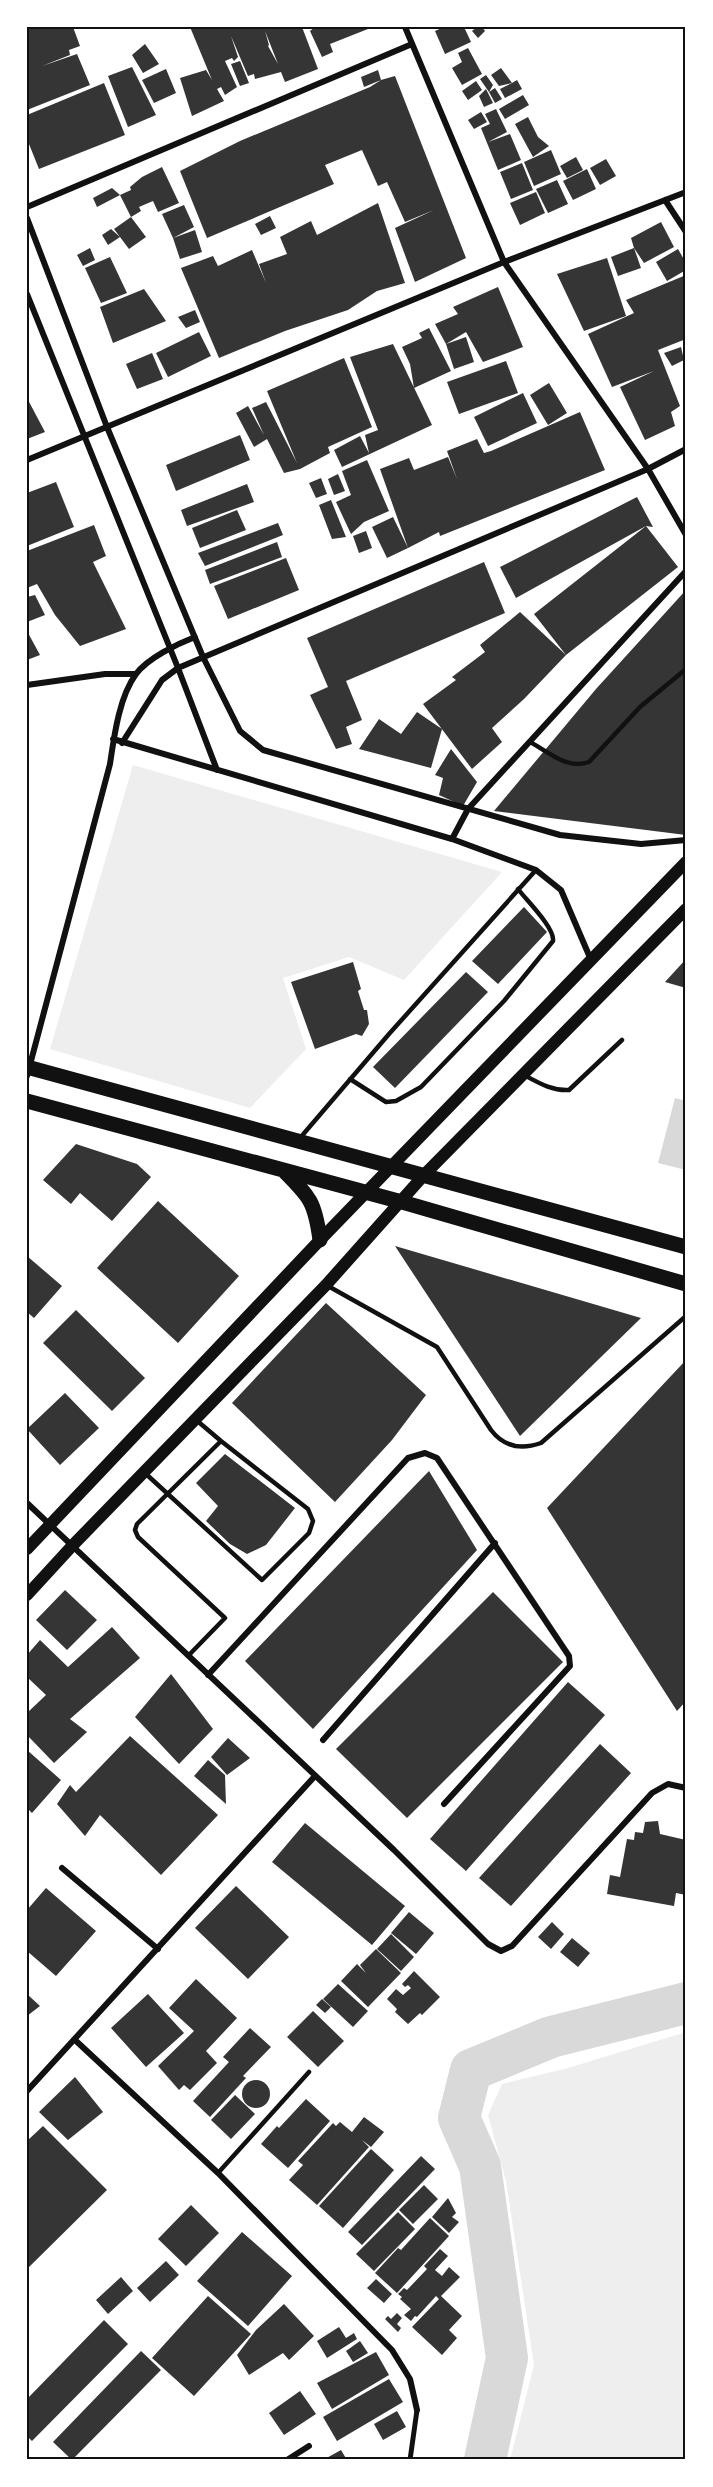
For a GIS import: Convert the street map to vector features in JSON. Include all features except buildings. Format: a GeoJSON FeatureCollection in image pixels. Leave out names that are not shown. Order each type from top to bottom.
{"type":"FeatureCollection","features":[{"type":"Feature","properties":{"kind":"main road"},"geometry":{"type":"LineString","coordinates":[[27,1549],[320,1240],[686,862]]}},
{"type":"Feature","properties":{"kind":"main road"},"geometry":{"type":"LineString","coordinates":[[27,1595],[326,1285],[424,1175],[686,909]]}},
{"type":"Feature","properties":{"kind":"main road"},"geometry":{"type":"LineString","coordinates":[[28,1071],[392,1165],[686,1247]]}},
{"type":"Feature","properties":{"kind":"main road"},"geometry":{"type":"LineString","coordinates":[[27,1101],[402,1202],[686,1284]]}},
{"type":"Feature","properties":{"kind":"main road"},"geometry":{"type":"LineString","coordinates":[[281,1169],[309,1196],[317,1216],[320,1240]]}},
{"type":"Feature","properties":{"kind":"street"},"geometry":{"type":"LineString","coordinates":[[405,27],[504,262],[648,469],[686,535]]}},
{"type":"Feature","properties":{"kind":"street"},"geometry":{"type":"LineString","coordinates":[[27,207],[412,44]]}},
{"type":"Feature","properties":{"kind":"street"},"geometry":{"type":"LineString","coordinates":[[27,460],[504,262],[686,192]]}},
{"type":"Feature","properties":{"kind":"street"},"geometry":{"type":"LineString","coordinates":[[665,200],[686,232]]}},
{"type":"Feature","properties":{"kind":"street"},"geometry":{"type":"LineString","coordinates":[[27,218],[107,427],[203,657],[240,731],[263,750],[560,835],[641,844],[686,840]]}},
{"type":"Feature","properties":{"kind":"street"},"geometry":{"type":"LineString","coordinates":[[27,294],[86,436],[217,770]]}},
{"type":"Feature","properties":{"kind":"street"},"geometry":{"type":"LineString","coordinates":[[122,742],[162,680],[178,668],[648,469],[686,449]]}},
{"type":"Feature","properties":{"kind":"street"},"geometry":{"type":"LineString","coordinates":[[452,839],[468,809],[686,571]]}},
{"type":"Feature","properties":{"kind":"street"},"geometry":{"type":"LineString","coordinates":[[28,1071],[110,764],[117,716],[136,674],[170,647],[195,637]]}},
{"type":"Feature","properties":{"kind":"street"},"geometry":{"type":"LineString","coordinates":[[27,685],[105,674],[136,674]]}},
{"type":"Feature","properties":{"kind":"street"},"geometry":{"type":"LineString","coordinates":[[113,739],[452,839],[536,870],[561,890],[591,961]]}},
{"type":"Feature","properties":{"kind":"street"},"geometry":{"type":"LineString","coordinates":[[208,1675],[408,1458],[425,1453],[437,1458],[569,1656],[570,1666],[444,1804]]}},
{"type":"Feature","properties":{"kind":"street"},"geometry":{"type":"LineString","coordinates":[[27,1503],[315,1776],[488,1944],[501,1951],[512,1946],[652,1793],[668,1784],[686,1788]]}},
{"type":"Feature","properties":{"kind":"street"},"geometry":{"type":"LineString","coordinates":[[323,1740],[495,1543]]}},
{"type":"Feature","properties":{"kind":"street"},"geometry":{"type":"LineString","coordinates":[[27,2091],[315,1776]]}},
{"type":"Feature","properties":{"kind":"street"},"geometry":{"type":"LineString","coordinates":[[62,1868],[158,1949]]}},
{"type":"Feature","properties":{"kind":"street"},"geometry":{"type":"LineString","coordinates":[[75,2040],[218,2173],[392,2350],[410,2379],[417,2410],[410,2460]]}},
{"type":"Feature","properties":{"kind":"street"},"geometry":{"type":"LineString","coordinates":[[287,2460],[309,2446]]}},
{"type":"Feature","properties":{"kind":"lane"},"geometry":{"type":"LineString","coordinates":[[530,742],[568,764],[578,766],[589,762],[640,707],[686,669]]}},
{"type":"Feature","properties":{"kind":"lane"},"geometry":{"type":"LineString","coordinates":[[298,1140],[536,870]]}},
{"type":"Feature","properties":{"kind":"lane"},"geometry":{"type":"LineString","coordinates":[[350,1079],[386,1101],[396,1101],[421,1087],[504,1001],[553,941],[554,936],[518,889]]}},
{"type":"Feature","properties":{"kind":"lane"},"geometry":{"type":"LineString","coordinates":[[524,1075],[546,1087],[560,1091],[570,1090],[622,1040]]}},
{"type":"Feature","properties":{"kind":"lane"},"geometry":{"type":"LineString","coordinates":[[326,1285],[437,1347],[491,1430],[499,1440],[513,1446],[530,1447],[541,1443],[686,1316]]}},
{"type":"Feature","properties":{"kind":"lane"},"geometry":{"type":"LineString","coordinates":[[144,1472],[262,1580],[309,1533],[313,1521],[308,1509],[195,1419]]}},
{"type":"Feature","properties":{"kind":"lane"},"geometry":{"type":"LineString","coordinates":[[188,1656],[225,1618],[138,1537],[135,1530],[137,1524],[221,1441]]}},
{"type":"Feature","properties":{"kind":"lane"},"geometry":{"type":"LineString","coordinates":[[218,2173],[309,2072]]}},
{"type":"Feature","properties":{"kind":"shaded area"},"geometry":{"type":"Polygon","coordinates":[[[133,765],[502,872],[404,980],[349,957],[283,978],[306,1049],[250,1108],[50,1049],[133,765]]]}},
{"type":"Feature","properties":{"kind":"shaded area"},"geometry":{"type":"Polygon","coordinates":[[[675,1098],[686,1101],[686,1170],[658,1163],[675,1098]]]}},
{"type":"Feature","properties":{"kind":"shaded area"},"geometry":{"type":"Polygon","coordinates":[[[686,2032],[686,2460],[510,2460],[534,2365],[506,2181],[488,2115],[502,2084],[568,2068],[686,2032]]]}},
{"type":"Feature","properties":{"kind":"waterway"},"geometry":{"type":"LineString","coordinates":[[485,2460],[507,2358],[480,2166],[459,2118],[471,2070],[551,2037],[686,2003]]}}]}
